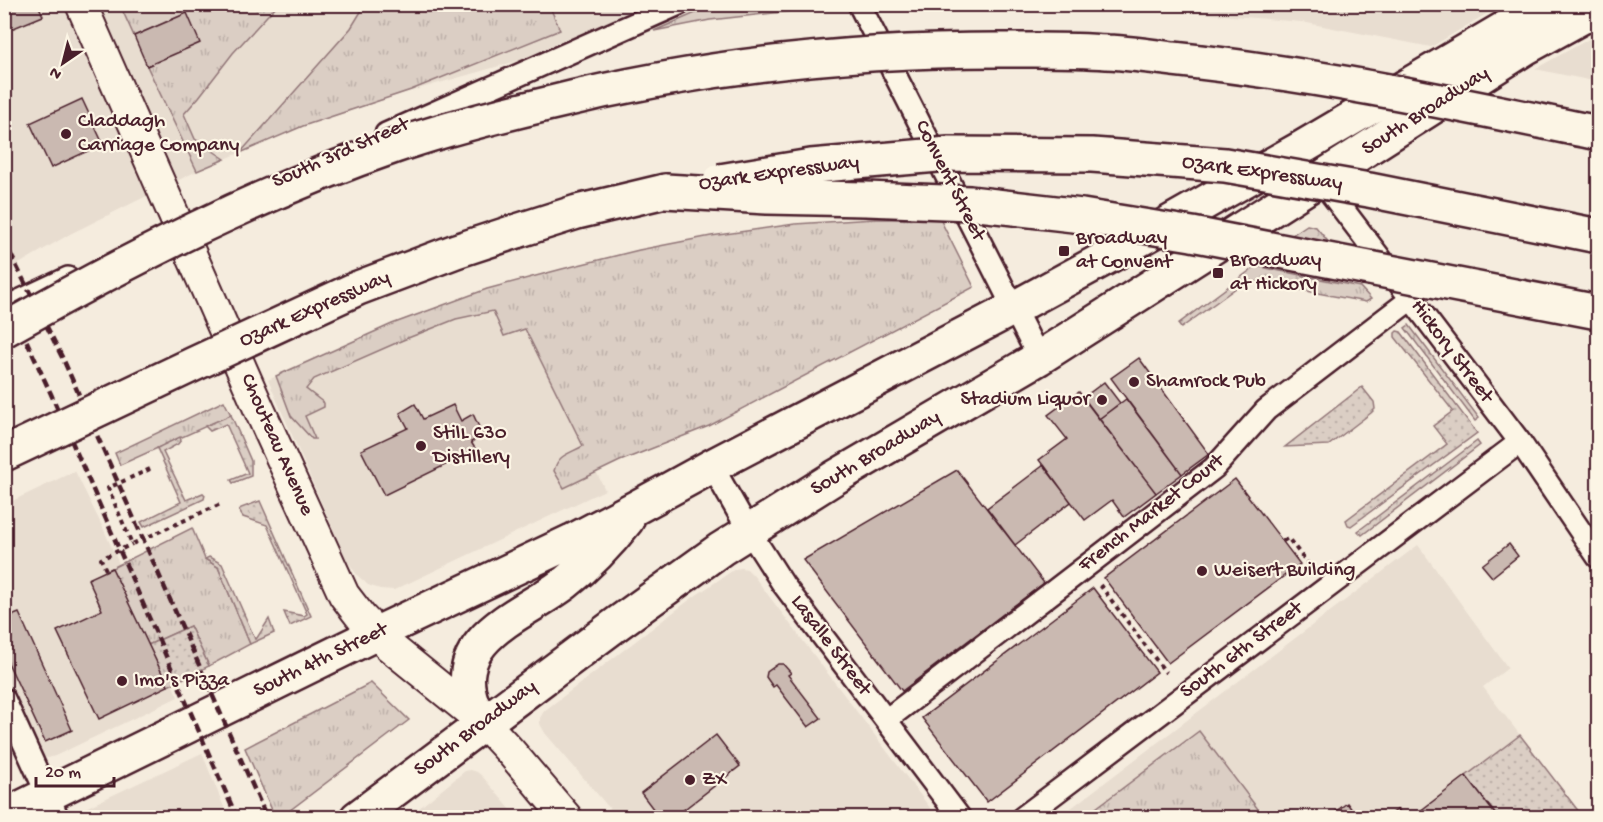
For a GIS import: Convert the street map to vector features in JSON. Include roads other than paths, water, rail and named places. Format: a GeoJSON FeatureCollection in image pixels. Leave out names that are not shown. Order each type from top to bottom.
{"type":"FeatureCollection","features":[{"type":"Feature","properties":{"kind":"main road","name":"South Broadway"},"geometry":{"type":"LineString","coordinates":[[637,507],[1014,308],[1298,150],[1546,4]]}},
{"type":"Feature","properties":{"kind":"main road","name":"South Broadway"},"geometry":{"type":"LineString","coordinates":[[357,818],[721,549],[920,427],[1039,358],[1525,48],[1599,8]]}},
{"type":"Feature","properties":{"kind":"main road"},"geometry":{"type":"LineString","coordinates":[[4,330],[84,285],[221,216],[312,177],[396,145],[480,120],[566,99],[656,80],[768,62],[873,53],[961,50],[1107,52],[1234,65],[1341,82],[1599,133]]}},
{"type":"Feature","properties":{"kind":"main road","name":"Ozark Expressway"},"geometry":{"type":"LineString","coordinates":[[4,454],[358,288],[476,244],[577,212],[665,191],[811,166],[949,154],[1092,155],[1225,165],[1369,190],[1599,236]]}},
{"type":"Feature","properties":{"kind":"main road"},"geometry":{"type":"LineString","coordinates":[[665,191],[767,197],[970,203],[1082,216],[1192,234],[1599,312]]}},
{"type":"Feature","properties":{"kind":"main road"},"geometry":{"type":"LineString","coordinates":[[483,723],[472,704],[468,683],[469,668],[483,639],[564,584],[619,531],[637,507]]}},
{"type":"Feature","properties":{"kind":"main road","name":"South 4th Street"},"geometry":{"type":"LineString","coordinates":[[4,816],[53,806],[377,633],[572,541],[637,507]]}},
{"type":"Feature","properties":{"kind":"street","name":"Chouteau Avenue"},"geometry":{"type":"LineString","coordinates":[[81,4],[338,586],[377,633],[483,723],[567,818]]}},
{"type":"Feature","properties":{"kind":"street","name":"South 3rd Street"},"geometry":{"type":"LineString","coordinates":[[4,308],[180,226],[679,4]]}},
{"type":"Feature","properties":{"kind":"street","name":"Convent Street"},"geometry":{"type":"LineString","coordinates":[[859,4],[1039,358]]}},
{"type":"Feature","properties":{"kind":"street","name":"Hickory Street"},"geometry":{"type":"LineString","coordinates":[[1298,150],[1520,442],[1599,556]]}},
{"type":"Feature","properties":{"kind":"street","name":"French Market Court"},"geometry":{"type":"LineString","coordinates":[[886,720],[1214,468],[1266,410],[1411,299]]}},
{"type":"Feature","properties":{"kind":"street","name":"South 6th Street"},"geometry":{"type":"LineString","coordinates":[[1022,818],[1520,442]]}},
{"type":"Feature","properties":{"kind":"street","name":"Lasalle Street"},"geometry":{"type":"LineString","coordinates":[[712,466],[749,531],[783,584],[960,818]]}},
{"type":"Feature","properties":{"kind":"street"},"geometry":{"type":"LineString","coordinates":[[4,699],[53,806]]}},
{"type":"Feature","properties":{"kind":"railway"},"geometry":{"type":"LineString","coordinates":[[4,241],[64,361],[267,818]]}},
{"type":"Feature","properties":{"kind":"railway"},"geometry":{"type":"LineString","coordinates":[[4,292],[237,818]]}},
{"type":"Feature","properties":{"kind":"place","name":"Claddagh Carriage Company"},"geometry":{"type":"Point","coordinates":[66,134]}},
{"type":"Feature","properties":{"kind":"place","name":"Broadway at Convent"},"geometry":{"type":"Point","coordinates":[1064,251]}},
{"type":"Feature","properties":{"kind":"place","name":"Broadway at Hickory"},"geometry":{"type":"Point","coordinates":[1218,273]}},
{"type":"Feature","properties":{"kind":"place","name":"Shamrock Pub"},"geometry":{"type":"Point","coordinates":[1134,382]}},
{"type":"Feature","properties":{"kind":"place","name":"Stadium Liquor"},"geometry":{"type":"Point","coordinates":[1102,400]}},
{"type":"Feature","properties":{"kind":"place","name":"StilL 630 Distillery"},"geometry":{"type":"Point","coordinates":[421,446]}},
{"type":"Feature","properties":{"kind":"place","name":"Weisert Building"},"geometry":{"type":"Point","coordinates":[1202,571]}},
{"type":"Feature","properties":{"kind":"place","name":"Imo's Pizza"},"geometry":{"type":"Point","coordinates":[122,681]}},
{"type":"Feature","properties":{"kind":"place","name":"ZX"},"geometry":{"type":"Point","coordinates":[690,780]}}]}
